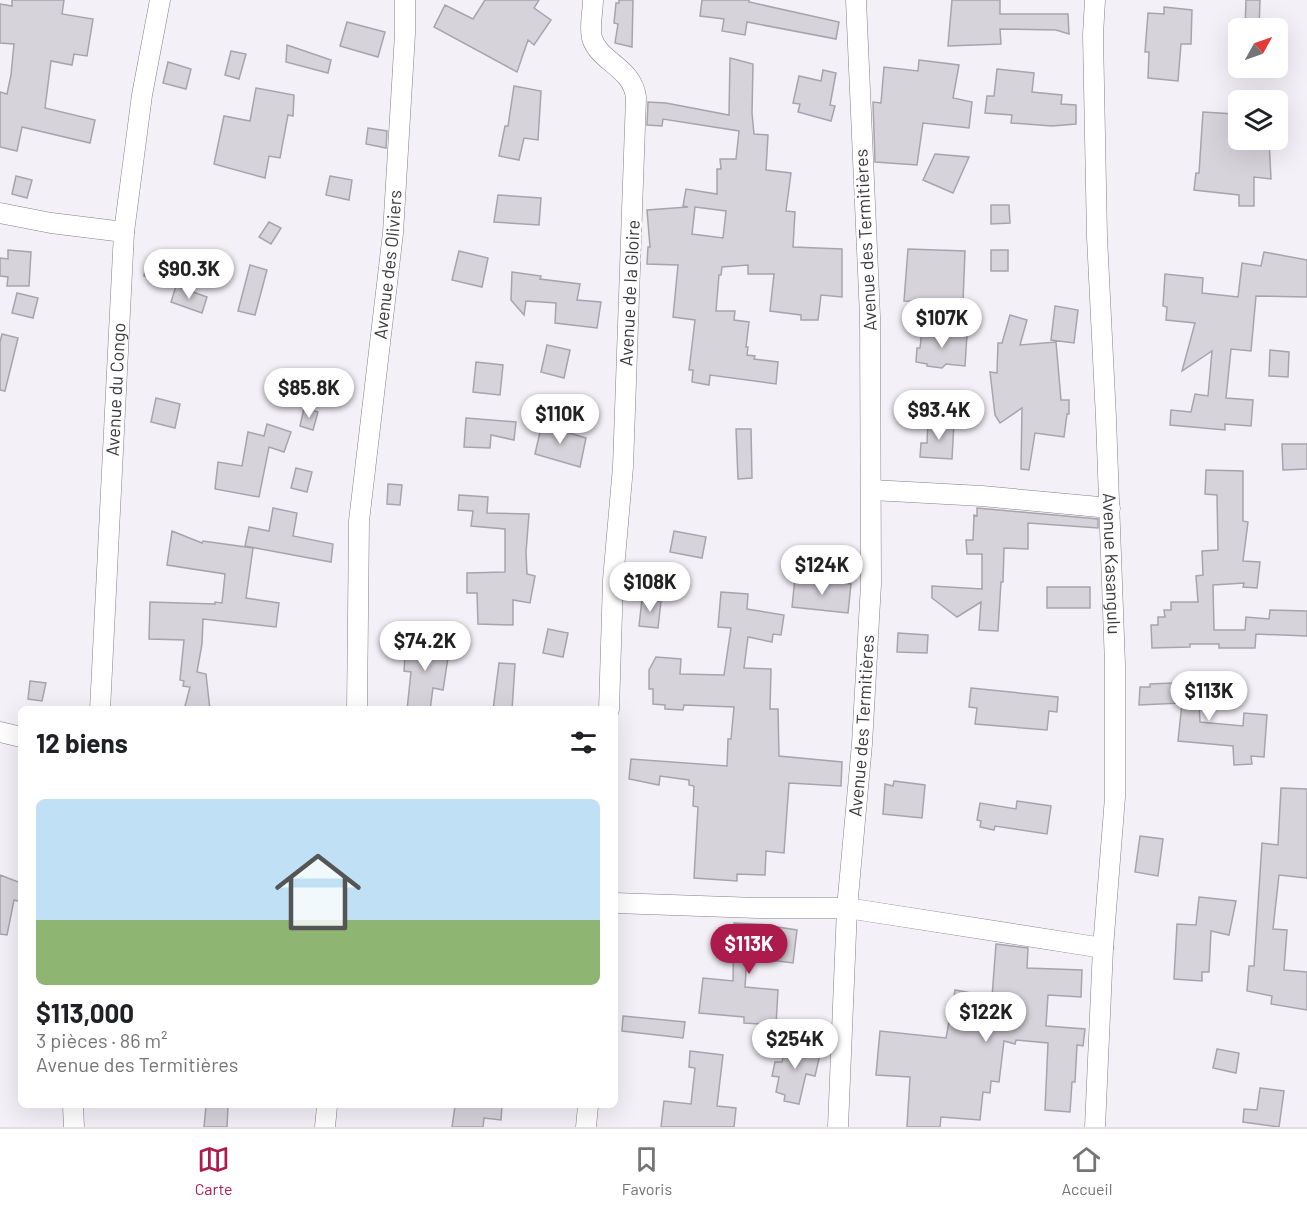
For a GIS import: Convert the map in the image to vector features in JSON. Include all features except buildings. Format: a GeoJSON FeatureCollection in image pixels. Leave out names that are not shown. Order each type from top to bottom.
{"type":"FeatureCollection","features":[{"type":"Feature","properties":{"kind":"street","name":"Avenue du Congo"},"geometry":{"type":"LineString","coordinates":[[100,706],[124,232],[142,95],[160,0]]}},
{"type":"Feature","properties":{"kind":"street","name":"Avenue des Oliviers"},"geometry":{"type":"LineString","coordinates":[[357,706],[359,521],[393,233],[405,46],[405,0]]}},
{"type":"Feature","properties":{"kind":"street","name":"Avenue de la Gloire"},"geometry":{"type":"LineString","coordinates":[[593,0],[592,38],[597,47],[630,78],[636,97],[623,467],[613,580],[609,706]]}},
{"type":"Feature","properties":{"kind":"street","name":"Avenue des Termitières"},"geometry":{"type":"LineString","coordinates":[[837,1127],[847,908],[868,665],[871,584],[870,317],[856,0]]}},
{"type":"Feature","properties":{"kind":"street","name":"Avenue Kasangulu"},"geometry":{"type":"LineString","coordinates":[[1095,0],[1093,35],[1097,237],[1115,664],[1115,797],[1103,948],[1095,1127]]}},
{"type":"Feature","properties":{"kind":"street"},"geometry":{"type":"LineString","coordinates":[[0,213],[51,223],[124,232]]}},
{"type":"Feature","properties":{"kind":"street"},"geometry":{"type":"LineString","coordinates":[[872,490],[982,496],[1110,508]]}},
{"type":"Feature","properties":{"kind":"street"},"geometry":{"type":"LineString","coordinates":[[0,732],[18,736]]}},
{"type":"Feature","properties":{"kind":"street"},"geometry":{"type":"LineString","coordinates":[[618,903],[757,908],[847,908],[1103,948]]}},
{"type":"Feature","properties":{"kind":"street"},"geometry":{"type":"LineString","coordinates":[[73,1108],[74,1127]]}},
{"type":"Feature","properties":{"kind":"street"},"geometry":{"type":"LineString","coordinates":[[325,1127],[327,1108]]}},
{"type":"Feature","properties":{"kind":"street"},"geometry":{"type":"LineString","coordinates":[[586,1127],[588,1108]]}}]}
